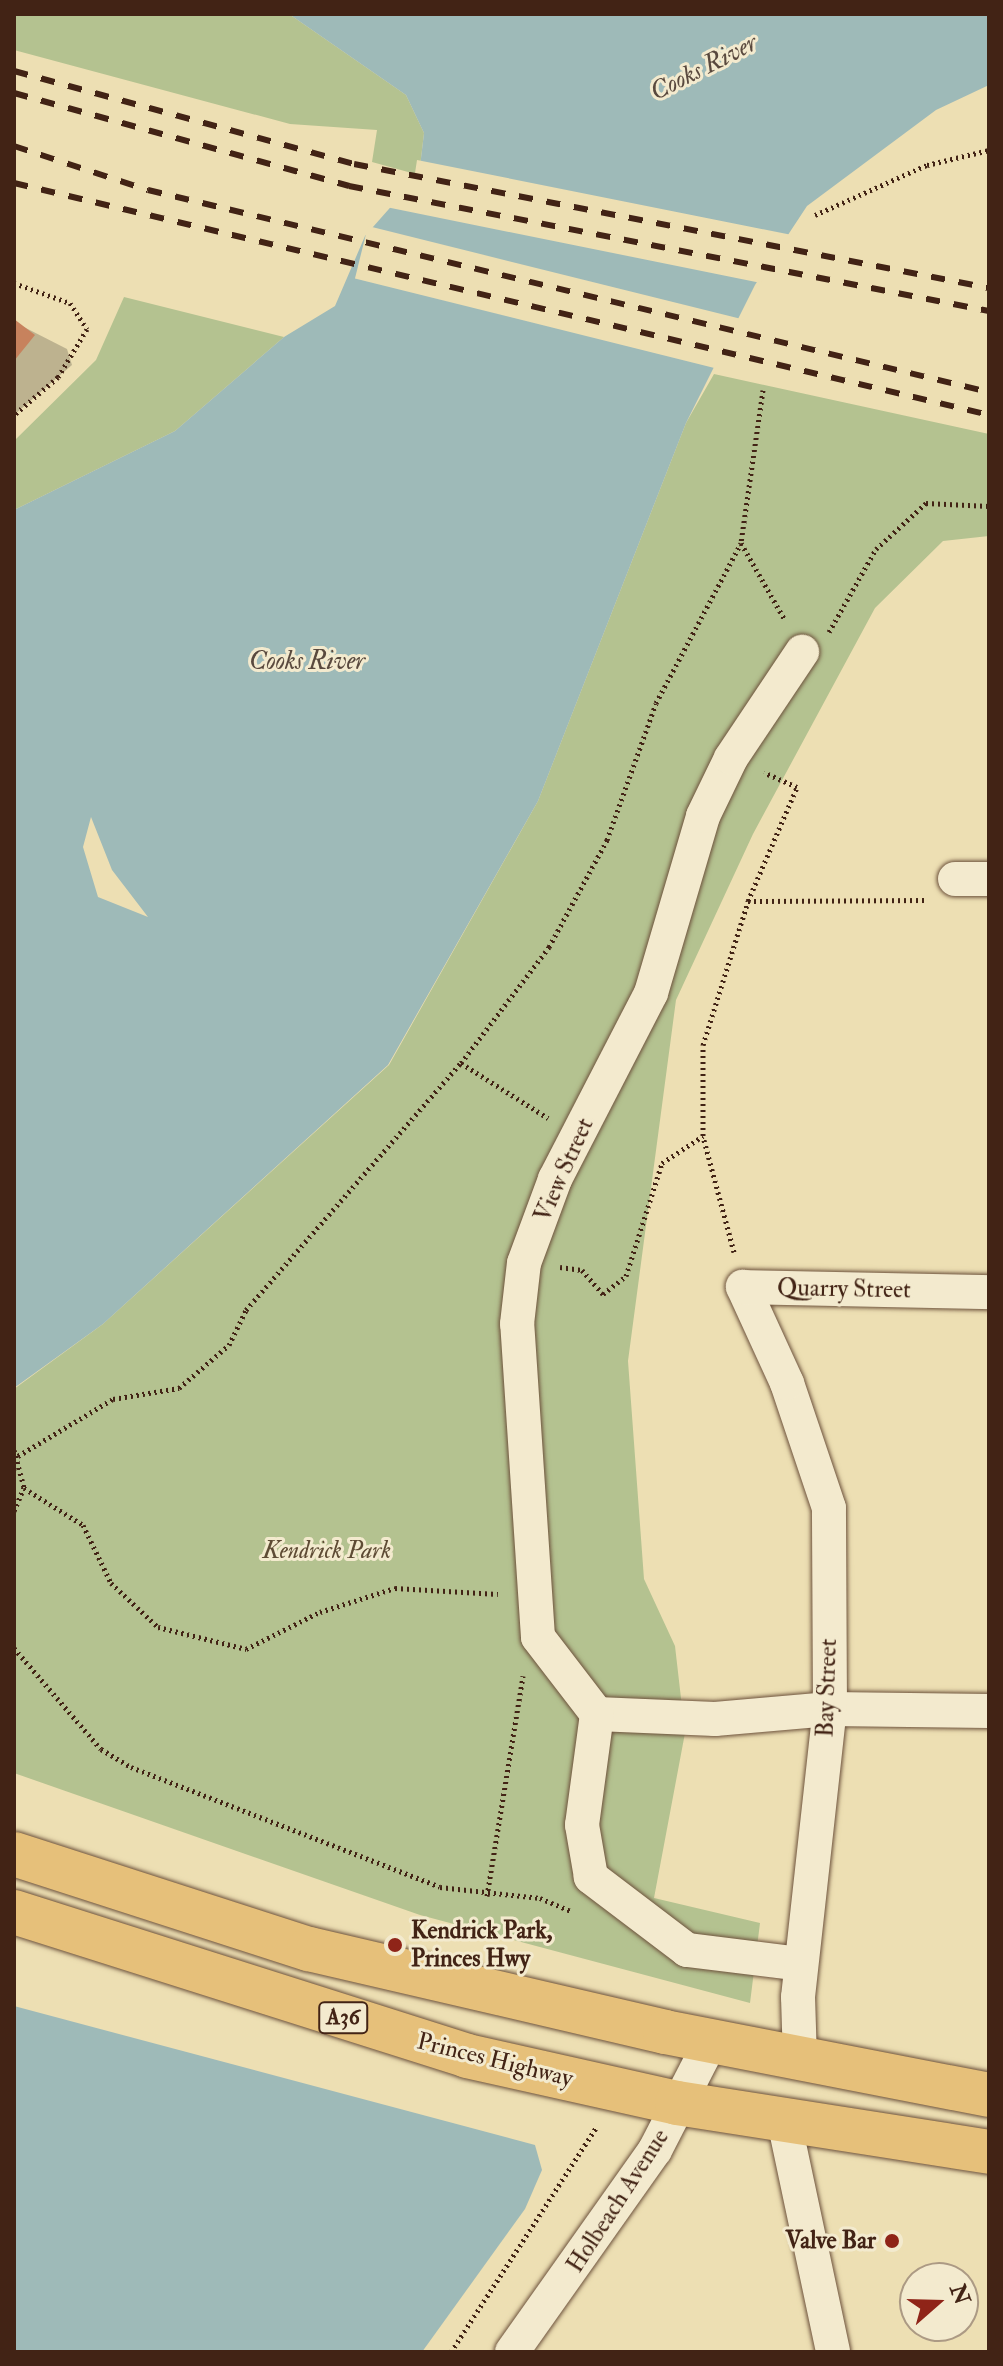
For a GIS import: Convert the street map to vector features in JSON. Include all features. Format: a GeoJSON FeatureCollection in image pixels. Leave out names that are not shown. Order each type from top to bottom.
{"type":"FeatureCollection","features":[{"type":"Feature","properties":{"kind":"highway","name":"A36"},"geometry":{"type":"LineString","coordinates":[[14,1854],[309,1949],[711,2041],[989,2095]]}},
{"type":"Feature","properties":{"kind":"highway","name":"Princes Highway"},"geometry":{"type":"LineString","coordinates":[[14,1912],[467,2056],[677,2103],[783,2116],[989,2152]]}},
{"type":"Feature","properties":{"kind":"street","name":"View Street"},"geometry":{"type":"LineString","coordinates":[[538,1637],[519,1288],[577,1136],[651,993],[703,816],[731,758],[802,652]]}},
{"type":"Feature","properties":{"kind":"street"},"geometry":{"type":"LineString","coordinates":[[955,879],[989,879]]}},
{"type":"Feature","properties":{"kind":"street","name":"Quarry Street"},"geometry":{"type":"LineString","coordinates":[[763,1327],[743,1287],[989,1292]]}},
{"type":"Feature","properties":{"kind":"street","name":"Bay Street"},"geometry":{"type":"LineString","coordinates":[[763,1327],[829,1508],[830,1709],[801,1964],[800,2060]]}},
{"type":"Feature","properties":{"kind":"street"},"geometry":{"type":"LineString","coordinates":[[538,1637],[597,1714],[582,1825],[591,1877],[687,1950],[801,1964]]}},
{"type":"Feature","properties":{"kind":"street"},"geometry":{"type":"LineString","coordinates":[[597,1714],[715,1719],[830,1709],[989,1711]]}},
{"type":"Feature","properties":{"kind":"street","name":"Holbeach Avenue"},"geometry":{"type":"LineString","coordinates":[[512,2352],[647,2163],[711,2041]]}},
{"type":"Feature","properties":{"kind":"street"},"geometry":{"type":"LineString","coordinates":[[783,2116],[833,2352]]}},
{"type":"Feature","properties":{"kind":"path"},"geometry":{"type":"LineString","coordinates":[[815,215],[927,165],[989,150]]}},
{"type":"Feature","properties":{"kind":"path"},"geometry":{"type":"LineString","coordinates":[[14,283],[70,303],[87,329],[68,365],[14,415]]}},
{"type":"Feature","properties":{"kind":"path"},"geometry":{"type":"LineString","coordinates":[[18,1456],[113,1399],[179,1388],[229,1345],[246,1310],[461,1063],[549,947],[600,853],[656,703],[741,543],[763,390]]}},
{"type":"Feature","properties":{"kind":"path"},"geometry":{"type":"LineString","coordinates":[[837,626],[876,549],[926,503],[989,506]]}},
{"type":"Feature","properties":{"kind":"path"},"geometry":{"type":"LineString","coordinates":[[741,543],[802,652]]}},
{"type":"Feature","properties":{"kind":"path"},"geometry":{"type":"LineString","coordinates":[[731,758],[797,787],[748,901],[703,1045],[703,1136],[743,1287]]}},
{"type":"Feature","properties":{"kind":"path"},"geometry":{"type":"LineString","coordinates":[[748,901],[928,900],[955,879]]}},
{"type":"Feature","properties":{"kind":"path"},"geometry":{"type":"LineString","coordinates":[[461,1063],[577,1136]]}},
{"type":"Feature","properties":{"kind":"path"},"geometry":{"type":"LineString","coordinates":[[582,1270],[603,1294],[626,1276],[662,1163],[703,1136]]}},
{"type":"Feature","properties":{"kind":"path"},"geometry":{"type":"LineString","coordinates":[[14,1450],[24,1488],[14,1511]]}},
{"type":"Feature","properties":{"kind":"path"},"geometry":{"type":"LineString","coordinates":[[24,1488],[83,1525],[111,1583],[158,1627],[246,1649],[320,1612],[395,1588],[462,1587],[537,1601]]}},
{"type":"Feature","properties":{"kind":"path"},"geometry":{"type":"LineString","coordinates":[[487,1896],[524,1670],[538,1637]]}},
{"type":"Feature","properties":{"kind":"path"},"geometry":{"type":"LineString","coordinates":[[14,1648],[101,1749],[131,1767],[440,1887],[487,1896],[540,1898],[576,1913]]}},
{"type":"Feature","properties":{"kind":"path"},"geometry":{"type":"LineString","coordinates":[[451,2352],[539,2225],[598,2121]]}},
{"type":"Feature","properties":{"kind":"green space"},"geometry":{"type":"Polygon","coordinates":[[[14,14],[289,14],[406,95],[424,133],[419,175],[372,162],[377,130],[290,124],[14,50],[14,14]]]}},
{"type":"Feature","properties":{"kind":"green space"},"geometry":{"type":"Polygon","coordinates":[[[124,297],[284,337],[175,431],[14,510],[14,441],[96,360],[124,297]]]}},
{"type":"Feature","properties":{"kind":"green space","name":"Kendrick Park"},"geometry":{"type":"Polygon","coordinates":[[[714,374],[989,434],[989,536],[943,541],[875,608],[753,834],[676,1000],[628,1361],[644,1579],[675,1646],[685,1733],[654,1898],[760,1923],[750,2003],[420,1915],[14,1773],[14,1389],[103,1324],[389,1065],[538,801],[686,423],[714,374]]]}},
{"type":"Feature","properties":{"kind":"water","name":"Cooks River"},"geometry":{"type":"Polygon","coordinates":[[[289,14],[989,14],[989,85],[936,110],[807,206],[755,285],[686,423],[538,801],[388,1065],[103,1324],[14,1388],[14,510],[175,431],[284,337],[335,306],[365,236],[419,175],[424,133],[406,95],[289,14]],[[91,817],[83,847],[98,897],[148,917],[112,870],[91,817]]]}},
{"type":"Feature","properties":{"kind":"water"},"geometry":{"type":"Polygon","coordinates":[[[14,2006],[535,2145],[542,2170],[525,2209],[422,2352],[14,2352],[14,2006]]]}},
{"type":"Feature","properties":{"kind":"pier"},"geometry":{"type":"Polygon","coordinates":[[[417,160],[792,235],[761,283],[386,207],[415,173],[417,160]]]}},
{"type":"Feature","properties":{"kind":"pier"},"geometry":{"type":"Polygon","coordinates":[[[368,226],[744,320],[731,372],[355,278],[368,226]]]}},
{"type":"Feature","properties":{"kind":"building"},"geometry":{"type":"Polygon","coordinates":[[[14,319],[35,335],[14,361],[14,319]]]}},
{"type":"Feature","properties":{"kind":"railway"},"geometry":{"type":"LineString","coordinates":[[14,71],[354,164],[989,288]]}},
{"type":"Feature","properties":{"kind":"railway"},"geometry":{"type":"LineString","coordinates":[[14,93],[349,186],[989,311]]}},
{"type":"Feature","properties":{"kind":"railway"},"geometry":{"type":"LineString","coordinates":[[14,146],[148,190],[989,392]]}},
{"type":"Feature","properties":{"kind":"railway"},"geometry":{"type":"LineString","coordinates":[[14,183],[989,415]]}},
{"type":"Feature","properties":{"kind":"place","name":"Kendrick Park, Princes Hwy"},"geometry":{"type":"Point","coordinates":[395,1945]}},
{"type":"Feature","properties":{"kind":"place","name":"Valve Bar"},"geometry":{"type":"Point","coordinates":[892,2241]}}]}
